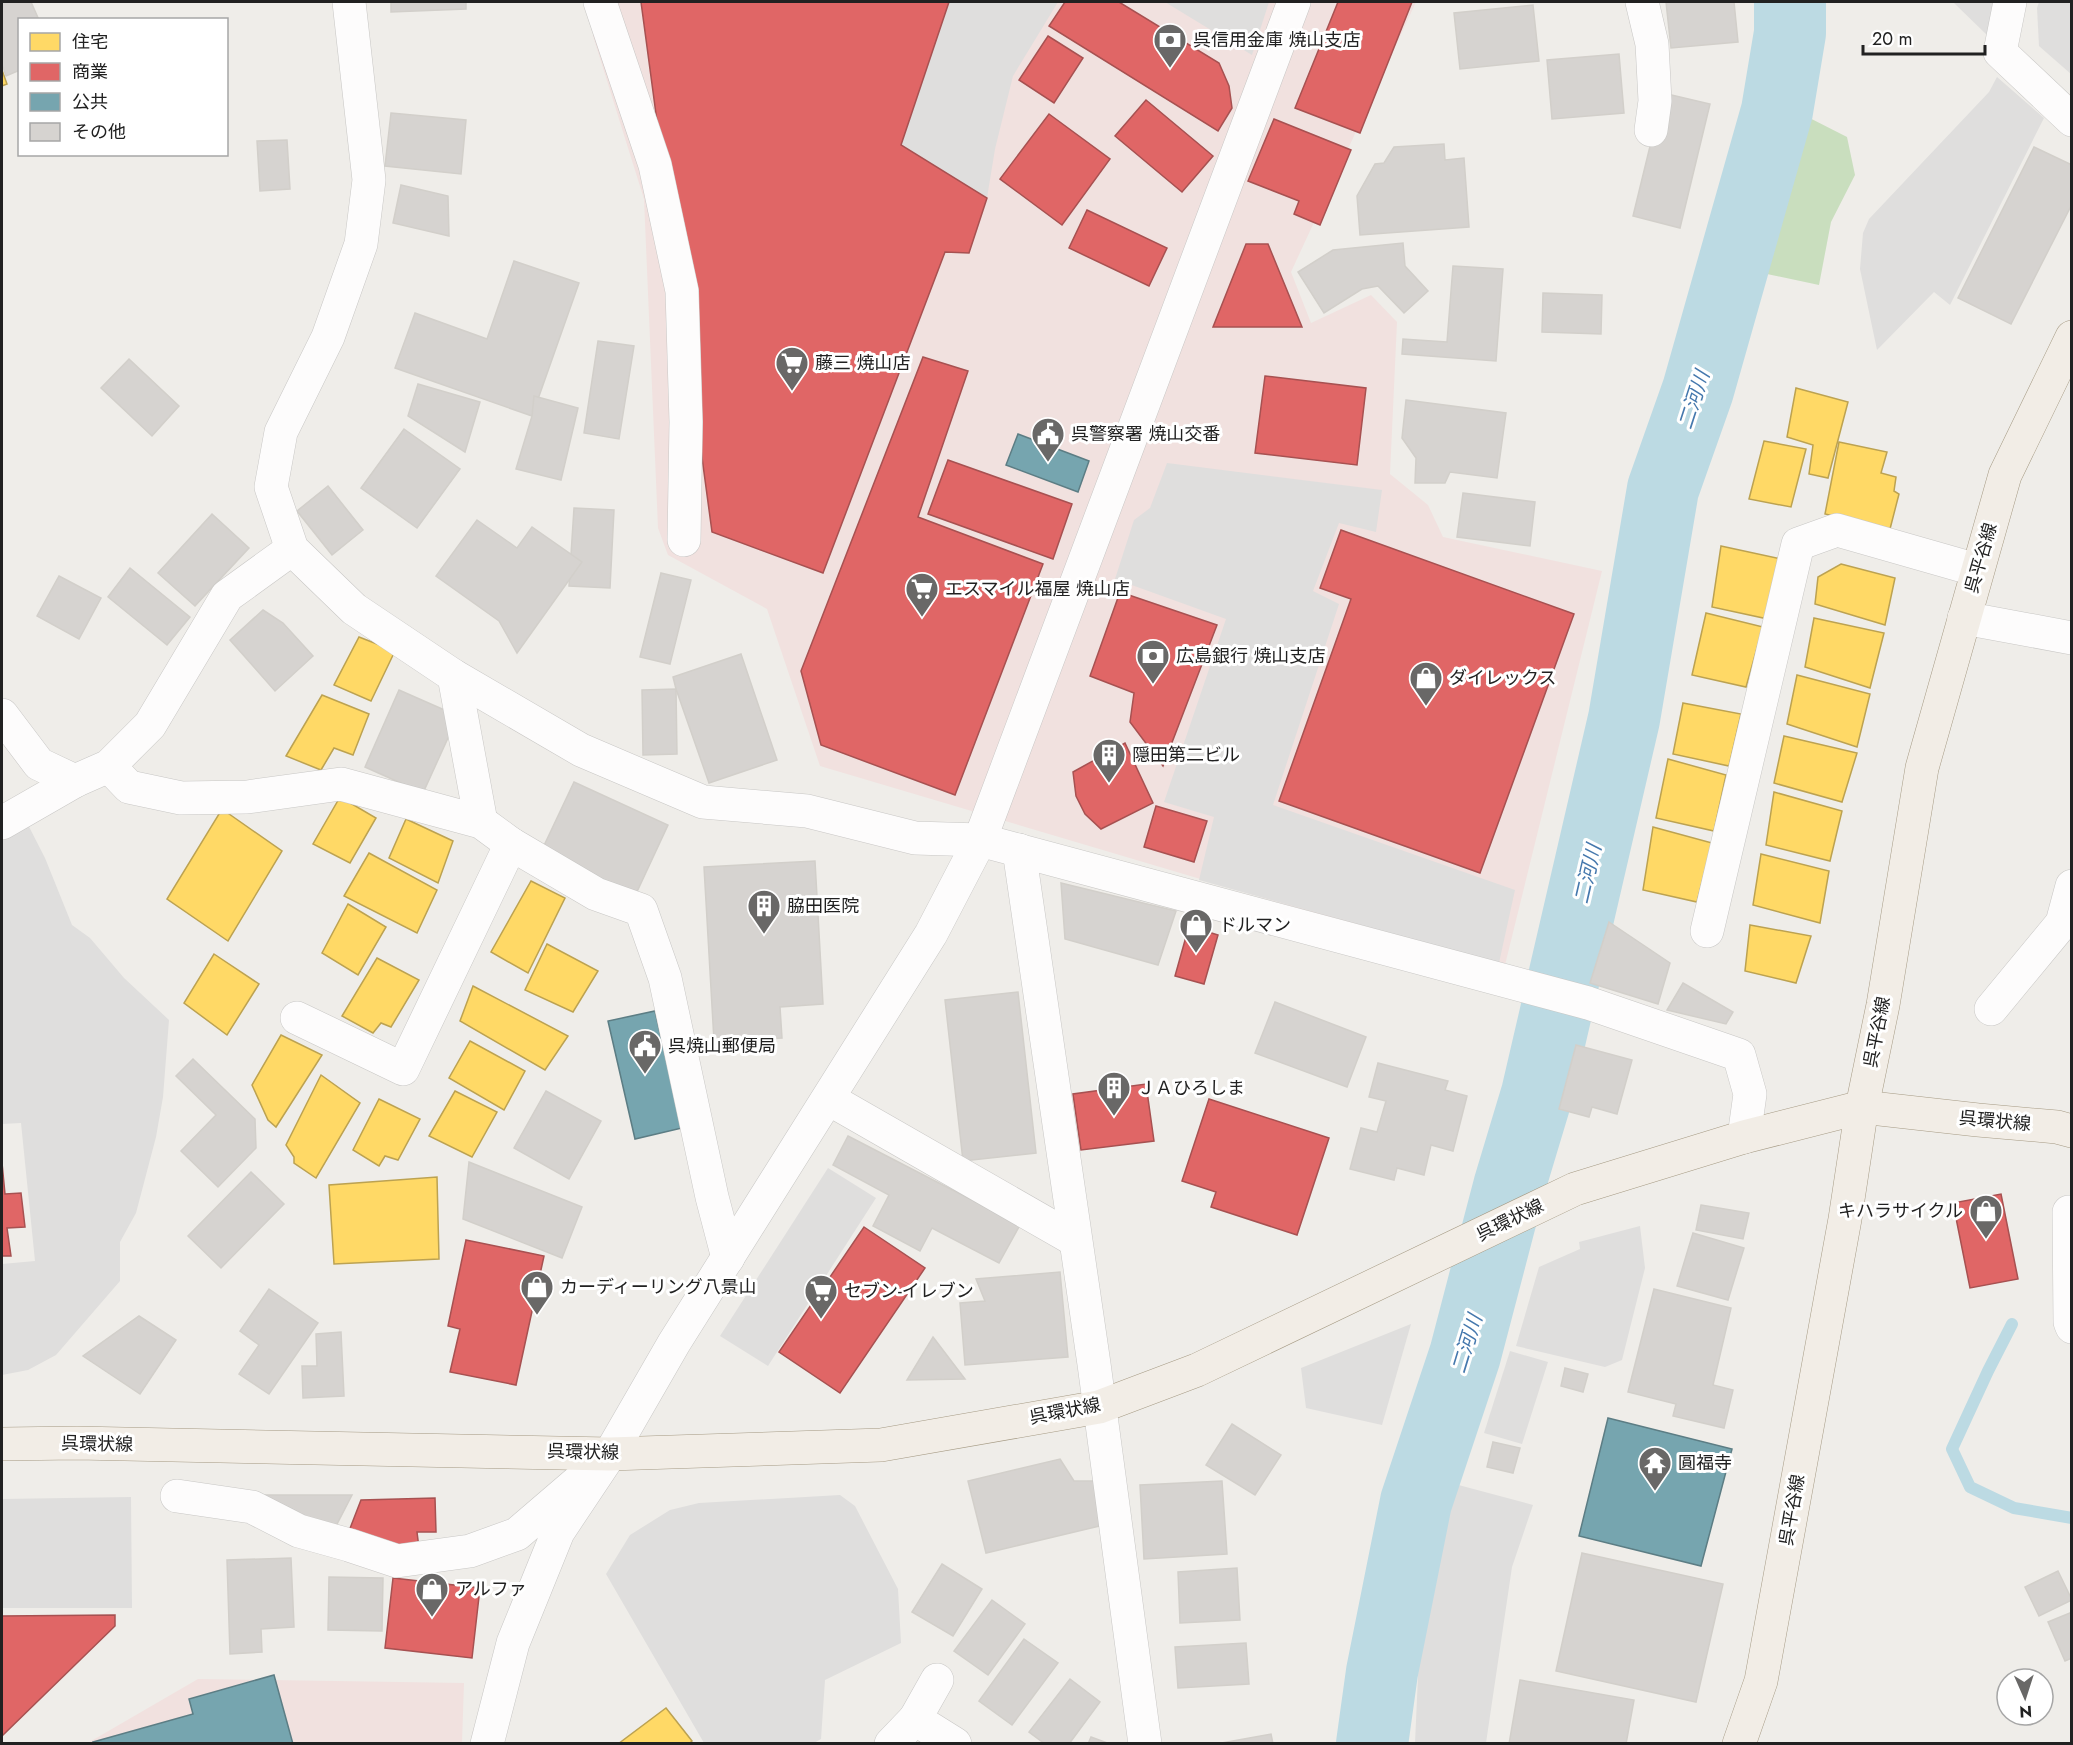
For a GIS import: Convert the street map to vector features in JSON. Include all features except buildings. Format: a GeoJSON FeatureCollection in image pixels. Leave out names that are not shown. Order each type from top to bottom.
{"type":"FeatureCollection","features":[{"type":"Feature","properties":{"kind":"main road","name":"呉平谷線"},"geometry":{"type":"LineString","coordinates":[[1739,1743],[1761,1681],[1845,1219],[1862,1107],[1883,1005],[1922,768],[2005,475],[2072,337]]}},
{"type":"Feature","properties":{"kind":"main road","name":"呉環状線"},"geometry":{"type":"LineString","coordinates":[[2,1444],[77,1443],[610,1454],[881,1445],[1099,1407],[1197,1370],[1575,1189],[1744,1137],[1862,1107],[2057,1127],[2072,1131]]}},
{"type":"Feature","properties":{"kind":"street"},"geometry":{"type":"LineString","coordinates":[[349,2],[369,180],[361,244],[328,337],[281,432],[271,487],[292,549],[354,609],[454,676],[581,750],[703,802],[807,811],[915,838],[980,840],[1588,1003],[1739,1055],[1750,1094],[1744,1137]]}},
{"type":"Feature","properties":{"kind":"street"},"geometry":{"type":"LineString","coordinates":[[600,2],[655,165],[682,291],[686,422],[684,540]]}},
{"type":"Feature","properties":{"kind":"street"},"geometry":{"type":"LineString","coordinates":[[487,1743],[513,1643],[558,1532],[610,1454],[674,1343],[931,934],[980,840],[1294,2]]}},
{"type":"Feature","properties":{"kind":"street"},"geometry":{"type":"LineString","coordinates":[[1642,2],[1652,44],[1655,101],[1651,130]]}},
{"type":"Feature","properties":{"kind":"street"},"geometry":{"type":"LineString","coordinates":[[2010,2],[2000,52],[2072,120]]}},
{"type":"Feature","properties":{"kind":"street"},"geometry":{"type":"LineString","coordinates":[[1707,931],[1798,544],[1837,530],[1977,570]]}},
{"type":"Feature","properties":{"kind":"street"},"geometry":{"type":"LineString","coordinates":[[2,824],[75,781],[109,766],[150,725],[227,596],[292,549]]}},
{"type":"Feature","properties":{"kind":"street"},"geometry":{"type":"LineString","coordinates":[[1964,618],[2072,638]]}},
{"type":"Feature","properties":{"kind":"street"},"geometry":{"type":"LineString","coordinates":[[454,676],[482,822]]}},
{"type":"Feature","properties":{"kind":"street"},"geometry":{"type":"LineString","coordinates":[[2,715],[39,764],[75,781]]}},
{"type":"Feature","properties":{"kind":"street"},"geometry":{"type":"LineString","coordinates":[[109,766],[129,787],[181,798],[247,797],[341,784],[482,822],[511,844],[596,894],[641,910],[665,978],[712,1197],[728,1258]]}},
{"type":"Feature","properties":{"kind":"street"},"geometry":{"type":"LineString","coordinates":[[297,1018],[403,1069],[511,844]]}},
{"type":"Feature","properties":{"kind":"street"},"geometry":{"type":"LineString","coordinates":[[1019,850],[1076,1240],[1145,1743]]}},
{"type":"Feature","properties":{"kind":"street"},"geometry":{"type":"LineString","coordinates":[[1992,1009],[2062,923],[2072,886]]}},
{"type":"Feature","properties":{"kind":"street"},"geometry":{"type":"LineString","coordinates":[[829,1099],[1076,1240]]}},
{"type":"Feature","properties":{"kind":"street"},"geometry":{"type":"LineString","coordinates":[[2069,1212],[2070,1322],[2072,1327]]}},
{"type":"Feature","properties":{"kind":"street"},"geometry":{"type":"LineString","coordinates":[[177,1496],[252,1507],[298,1531],[397,1561],[470,1551],[517,1534],[610,1454]]}},
{"type":"Feature","properties":{"kind":"street"},"geometry":{"type":"LineString","coordinates":[[891,1743],[915,1719],[937,1680]]}},
{"type":"Feature","properties":{"kind":"street"},"geometry":{"type":"LineString","coordinates":[[915,1719],[955,1743]]}},
{"type":"Feature","properties":{"kind":"shaded area"},"geometry":{"type":"Polygon","coordinates":[[[596,2],[1416,2],[1291,272],[1311,323],[1371,295],[1397,322],[1390,474],[1428,505],[1443,537],[1602,571],[1504,969],[820,766],[767,609],[668,555],[658,528],[644,199],[593,36],[596,2]]]}},
{"type":"Feature","properties":{"kind":"shaded area"},"geometry":{"type":"Polygon","coordinates":[[[949,2],[1058,2],[1013,76],[995,149],[987,198],[901,145],[949,2]]]}},
{"type":"Feature","properties":{"kind":"shaded area"},"geometry":{"type":"Polygon","coordinates":[[[1165,2],[1269,2],[1252,55],[1165,2]]]}},
{"type":"Feature","properties":{"kind":"shaded area"},"geometry":{"type":"Polygon","coordinates":[[[1953,2],[1997,2],[1988,36],[1953,2]]]}},
{"type":"Feature","properties":{"kind":"shaded area"},"geometry":{"type":"Polygon","coordinates":[[[2039,2],[2071,2],[2071,74],[2039,46],[2037,8],[2039,2]]]}},
{"type":"Feature","properties":{"kind":"shaded area"},"geometry":{"type":"Polygon","coordinates":[[[1997,77],[2044,118],[1950,305],[1934,292],[1877,350],[1860,269],[1863,233],[1869,219],[1989,92],[1997,77]]]}},
{"type":"Feature","properties":{"kind":"shaded area"},"geometry":{"type":"Polygon","coordinates":[[[1167,463],[1382,490],[1376,532],[1339,523],[1313,591],[1339,604],[1273,805],[1515,890],[1499,963],[1199,880],[1214,817],[1164,802],[1226,619],[1115,579],[1134,520],[1150,508],[1167,463]]]}},
{"type":"Feature","properties":{"kind":"shaded area"},"geometry":{"type":"Polygon","coordinates":[[[23,815],[45,858],[72,925],[90,938],[124,978],[169,1020],[163,1097],[156,1137],[136,1213],[120,1242],[120,1281],[56,1355],[28,1370],[2,1375],[2,1264],[35,1261],[21,1123],[2,1124],[2,828],[23,815]]]}},
{"type":"Feature","properties":{"kind":"shaded area"},"geometry":{"type":"Polygon","coordinates":[[[828,1168],[876,1198],[768,1366],[720,1336],[828,1168]]]}},
{"type":"Feature","properties":{"kind":"shaded area"},"geometry":{"type":"Polygon","coordinates":[[[1640,1226],[1645,1268],[1622,1360],[1605,1367],[1516,1346],[1539,1267],[1580,1249],[1579,1242],[1640,1226]]]}},
{"type":"Feature","properties":{"kind":"shaded area"},"geometry":{"type":"Polygon","coordinates":[[[1411,1324],[1382,1425],[1306,1408],[1301,1368],[1411,1324]]]}},
{"type":"Feature","properties":{"kind":"shaded area"},"geometry":{"type":"Polygon","coordinates":[[[1510,1351],[1548,1362],[1522,1444],[1484,1433],[1510,1351]]]}},
{"type":"Feature","properties":{"kind":"shaded area"},"geometry":{"type":"Polygon","coordinates":[[[1451,1483],[1533,1505],[1512,1567],[1486,1743],[1415,1743],[1422,1587],[1432,1537],[1451,1483]]]}},
{"type":"Feature","properties":{"kind":"shaded area"},"geometry":{"type":"Polygon","coordinates":[[[840,1495],[855,1506],[898,1589],[901,1643],[825,1680],[821,1739],[814,1743],[704,1743],[606,1574],[630,1535],[670,1510],[699,1503],[840,1495]]]}},
{"type":"Feature","properties":{"kind":"shaded area"},"geometry":{"type":"Polygon","coordinates":[[[131,1497],[132,1608],[2,1608],[2,1499],[131,1497]]]}},
{"type":"Feature","properties":{"kind":"shaded area"},"geometry":{"type":"Polygon","coordinates":[[[198,1679],[464,1683],[462,1743],[86,1744],[198,1679]]]}},
{"type":"Feature","properties":{"kind":"green space"},"geometry":{"type":"Polygon","coordinates":[[[1788,107],[1847,137],[1855,175],[1831,222],[1819,285],[1748,270],[1788,107]]]}},
{"type":"Feature","properties":{"kind":"waterway","name":"二河川"},"geometry":{"type":"LineString","coordinates":[[1372,1744],[1382,1672],[1416,1502],[1465,1355],[1509,1187],[1537,1094],[1624,719],[1663,489],[1698,390],[1777,111],[1790,33],[1790,2]]}},
{"type":"Feature","properties":{"kind":"waterway"},"geometry":{"type":"LineString","coordinates":[[2012,1324],[1952,1449],[1970,1487],[2014,1508],[2072,1518]]}},
{"type":"Feature","properties":{"kind":"place","name":"呉信用金庫 焼山支店"},"geometry":{"type":"Point","coordinates":[1170,69]}},
{"type":"Feature","properties":{"kind":"place","name":"藤三 焼山店"},"geometry":{"type":"Point","coordinates":[792,392]}},
{"type":"Feature","properties":{"kind":"place","name":"呉警察署 焼山交番"},"geometry":{"type":"Point","coordinates":[1048,463]}},
{"type":"Feature","properties":{"kind":"place","name":"エスマイル福屋 焼山店"},"geometry":{"type":"Point","coordinates":[922,618]}},
{"type":"Feature","properties":{"kind":"place","name":"広島銀行 焼山支店"},"geometry":{"type":"Point","coordinates":[1153,685]}},
{"type":"Feature","properties":{"kind":"place","name":"ダイレックス"},"geometry":{"type":"Point","coordinates":[1426,707]}},
{"type":"Feature","properties":{"kind":"place","name":"隠田第二ビル"},"geometry":{"type":"Point","coordinates":[1109,784]}},
{"type":"Feature","properties":{"kind":"place","name":"脇田医院"},"geometry":{"type":"Point","coordinates":[764,935]}},
{"type":"Feature","properties":{"kind":"place","name":"ドルマン"},"geometry":{"type":"Point","coordinates":[1196,954]}},
{"type":"Feature","properties":{"kind":"place","name":"呉焼山郵便局"},"geometry":{"type":"Point","coordinates":[645,1075]}},
{"type":"Feature","properties":{"kind":"place","name":"ＪＡひろしま"},"geometry":{"type":"Point","coordinates":[1114,1117]}},
{"type":"Feature","properties":{"kind":"place","name":"キハラサイクル"},"geometry":{"type":"Point","coordinates":[1986,1240]}},
{"type":"Feature","properties":{"kind":"place","name":"カーディーリング八景山"},"geometry":{"type":"Point","coordinates":[537,1316]}},
{"type":"Feature","properties":{"kind":"place","name":"セブン-イレブン"},"geometry":{"type":"Point","coordinates":[821,1320]}},
{"type":"Feature","properties":{"kind":"place","name":"圓福寺"},"geometry":{"type":"Point","coordinates":[1655,1492]}},
{"type":"Feature","properties":{"kind":"place","name":"アルファ"},"geometry":{"type":"Point","coordinates":[432,1618]}}]}
